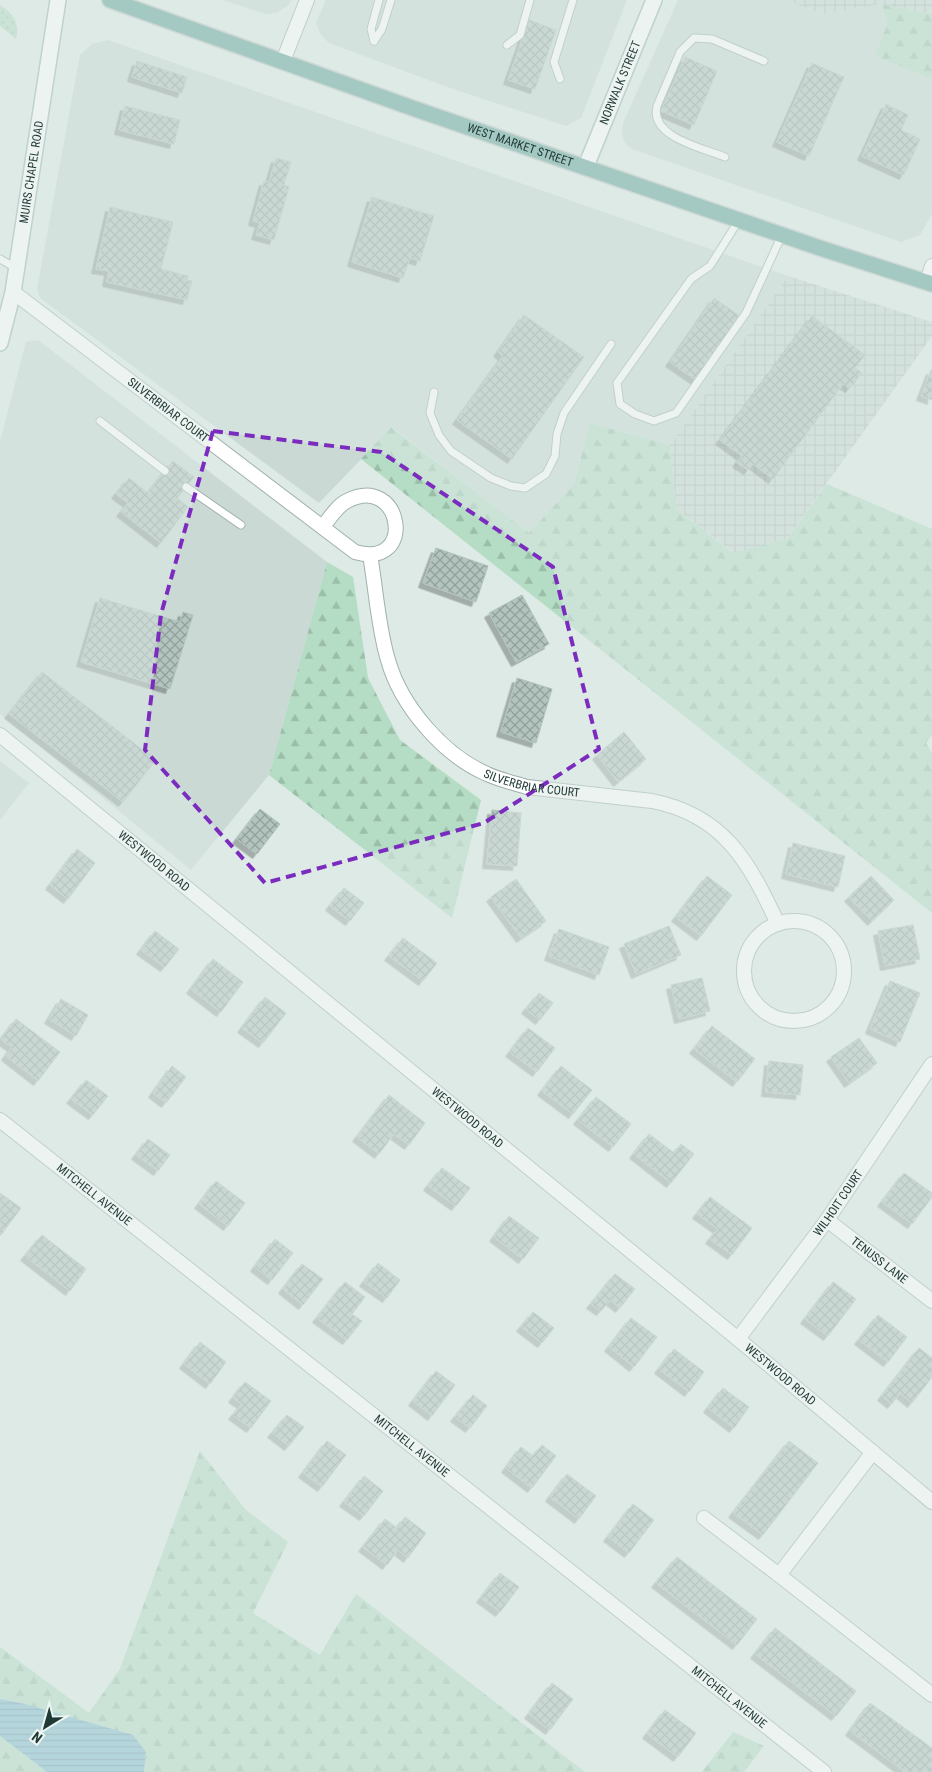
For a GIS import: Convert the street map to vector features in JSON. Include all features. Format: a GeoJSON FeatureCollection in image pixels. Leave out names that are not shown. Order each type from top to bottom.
{"type":"FeatureCollection","features":[{"type":"Feature","properties":{"kind":"main road","name":"MUIRS CHAPEL ROAD"},"geometry":{"type":"LineString","coordinates":[[0,343],[4,305],[13,292],[58,0]]}},
{"type":"Feature","properties":{"kind":"main road","name":"WEST MARKET STREET"},"geometry":{"type":"LineString","coordinates":[[110,0],[418,110],[586,166],[782,235],[930,283]]}},
{"type":"Feature","properties":{"kind":"main road","name":"NORWALK STREET"},"geometry":{"type":"LineString","coordinates":[[586,166],[654,0]]}},
{"type":"Feature","properties":{"kind":"street"},"geometry":{"type":"LineString","coordinates":[[283,61],[307,0]]}},
{"type":"Feature","properties":{"kind":"street"},"geometry":{"type":"LineString","coordinates":[[930,283],[932,266]]}},
{"type":"Feature","properties":{"kind":"street","name":"SILVERBRIAR COURT"},"geometry":{"type":"LineString","coordinates":[[13,292],[355,552],[370,555],[387,659],[409,707],[445,746],[486,774],[507,782],[527,787],[652,801],[672,805],[690,812],[716,830],[745,860],[756,876],[778,924]]}},
{"type":"Feature","properties":{"kind":"street"},"geometry":{"type":"LineString","coordinates":[[323,526],[346,501],[369,496],[381,500],[390,507],[396,516],[394,540],[381,552],[370,555]]}},
{"type":"Feature","properties":{"kind":"street","name":"WESTWOOD ROAD"},"geometry":{"type":"LineString","coordinates":[[0,735],[738,1339],[932,1502]]}},
{"type":"Feature","properties":{"kind":"street"},"geometry":{"type":"LineString","coordinates":[[800,922],[822,930],[837,946],[842,956],[844,979],[836,1000],[824,1012],[798,1022],[776,1018],[758,1006],[746,987],[744,965],[747,954],[759,936],[778,924],[800,922]]}},
{"type":"Feature","properties":{"kind":"street","name":"WILHOIT COURT"},"geometry":{"type":"LineString","coordinates":[[738,1339],[827,1220],[932,1064]]}},
{"type":"Feature","properties":{"kind":"street","name":"MITCHELL AVENUE"},"geometry":{"type":"LineString","coordinates":[[0,1120],[824,1772]]}},
{"type":"Feature","properties":{"kind":"street","name":"TENUSS LANE"},"geometry":{"type":"LineString","coordinates":[[827,1220],[932,1301]]}},
{"type":"Feature","properties":{"kind":"street"},"geometry":{"type":"LineString","coordinates":[[779,1575],[873,1452]]}},
{"type":"Feature","properties":{"kind":"street"},"geometry":{"type":"LineString","coordinates":[[704,1518],[932,1695]]}},
{"type":"Feature","properties":{"kind":"lane"},"geometry":{"type":"LineString","coordinates":[[379,0],[371,29],[374,40],[382,30],[391,0]]}},
{"type":"Feature","properties":{"kind":"lane"},"geometry":{"type":"LineString","coordinates":[[507,45],[520,34],[530,0]]}},
{"type":"Feature","properties":{"kind":"lane"},"geometry":{"type":"LineString","coordinates":[[560,79],[554,62],[573,0]]}},
{"type":"Feature","properties":{"kind":"lane"},"geometry":{"type":"LineString","coordinates":[[725,157],[666,133],[657,121],[655,113],[657,106],[680,52],[694,38],[712,39],[764,60]]}},
{"type":"Feature","properties":{"kind":"lane"},"geometry":{"type":"LineString","coordinates":[[739,220],[710,266],[691,279],[617,383],[620,404],[635,414],[654,421],[676,413],[746,313],[782,235]]}},
{"type":"Feature","properties":{"kind":"lane"},"geometry":{"type":"LineString","coordinates":[[0,259],[16,268]]}},
{"type":"Feature","properties":{"kind":"lane"},"geometry":{"type":"LineString","coordinates":[[434,392],[430,412],[439,435],[451,451],[491,478],[511,486],[525,488],[546,474],[556,456],[557,434],[564,413],[611,344]]}},
{"type":"Feature","properties":{"kind":"lane"},"geometry":{"type":"LineString","coordinates":[[100,421],[165,471]]}},
{"type":"Feature","properties":{"kind":"lane"},"geometry":{"type":"LineString","coordinates":[[186,487],[241,525]]}},
{"type":"Feature","properties":{"kind":"highlighted area"},"geometry":{"type":"Polygon","coordinates":[[[213,431],[381,452],[553,567],[599,749],[484,823],[265,883],[145,750],[161,614],[213,431]]]}},
{"type":"Feature","properties":{"kind":"shaded area"},"geometry":{"type":"Polygon","coordinates":[[[223,0],[291,0],[288,6],[276,13],[265,14],[223,0]]]}},
{"type":"Feature","properties":{"kind":"shaded area"},"geometry":{"type":"Polygon","coordinates":[[[326,0],[627,0],[581,118],[566,126],[453,89],[329,43],[321,35],[316,23],[326,0]]]}},
{"type":"Feature","properties":{"kind":"shaded area"},"geometry":{"type":"Polygon","coordinates":[[[678,0],[784,0],[823,14],[882,4],[887,25],[876,56],[932,79],[932,214],[920,235],[901,242],[632,149],[625,143],[622,135],[623,123],[678,0]]]}},
{"type":"Feature","properties":{"kind":"shaded area"},"geometry":{"type":"Polygon","coordinates":[[[784,0],[932,0],[932,15],[882,4],[823,14],[784,0]]]}},
{"type":"Feature","properties":{"kind":"shaded area"},"geometry":{"type":"Polygon","coordinates":[[[108,40],[788,276],[670,445],[590,423],[574,484],[529,533],[392,427],[319,503],[40,298],[37,289],[80,55],[92,44],[108,40]]]}},
{"type":"Feature","properties":{"kind":"shaded area"},"geometry":{"type":"Polygon","coordinates":[[[788,276],[932,322],[932,336],[787,539],[734,553],[676,509],[670,445],[788,276]]]}},
{"type":"Feature","properties":{"kind":"shaded area"},"geometry":{"type":"Polygon","coordinates":[[[38,340],[327,562],[269,775],[191,870],[0,714],[0,441],[26,342],[38,340]]]}},
{"type":"Feature","properties":{"kind":"shaded area"},"geometry":{"type":"Polygon","coordinates":[[[0,761],[29,783],[0,820],[0,761]]]}},
{"type":"Feature","properties":{"kind":"green space"},"geometry":{"type":"Polygon","coordinates":[[[882,4],[932,15],[932,79],[875,56],[887,25],[882,4]]]}},
{"type":"Feature","properties":{"kind":"green space"},"geometry":{"type":"Polygon","coordinates":[[[0,5],[14,19],[17,28],[16,39],[0,26],[0,5]]]}},
{"type":"Feature","properties":{"kind":"green space"},"geometry":{"type":"Polygon","coordinates":[[[590,423],[670,445],[676,509],[733,553],[787,539],[827,484],[932,529],[932,735],[926,743],[932,753],[932,913],[361,459],[391,427],[529,533],[574,484],[590,423]]]}},
{"type":"Feature","properties":{"kind":"green space"},"geometry":{"type":"Polygon","coordinates":[[[327,562],[353,577],[368,678],[400,740],[481,800],[452,918],[269,775],[327,562]]]}},
{"type":"Feature","properties":{"kind":"green space"},"geometry":{"type":"Polygon","coordinates":[[[200,1451],[245,1509],[288,1542],[253,1613],[320,1655],[356,1594],[585,1772],[144,1772],[146,1752],[21,1703],[0,1699],[0,1647],[89,1713],[120,1669],[200,1451]]]}},
{"type":"Feature","properties":{"kind":"green space"},"geometry":{"type":"Polygon","coordinates":[[[733,1732],[764,1746],[744,1772],[702,1772],[733,1732]]]}},
{"type":"Feature","properties":{"kind":"green space"},"geometry":{"type":"Polygon","coordinates":[[[0,1736],[47,1772],[0,1772],[0,1736]]]}},
{"type":"Feature","properties":{"kind":"water"},"geometry":{"type":"Polygon","coordinates":[[[0,1699],[21,1703],[133,1735],[146,1752],[144,1772],[47,1772],[0,1736],[0,1699]]]}},
{"type":"Feature","properties":{"kind":"building"},"geometry":{"type":"Polygon","coordinates":[[[529,20],[556,30],[535,89],[508,80],[529,20]]]}},
{"type":"Feature","properties":{"kind":"building"},"geometry":{"type":"Polygon","coordinates":[[[685,57],[717,71],[694,125],[661,111],[685,57]]]}},
{"type":"Feature","properties":{"kind":"building"},"geometry":{"type":"Polygon","coordinates":[[[137,61],[187,77],[182,93],[132,77],[137,61]]]}},
{"type":"Feature","properties":{"kind":"building"},"geometry":{"type":"Polygon","coordinates":[[[812,63],[844,77],[809,156],[777,142],[812,63]]]}},
{"type":"Feature","properties":{"kind":"building"},"geometry":{"type":"Polygon","coordinates":[[[886,104],[908,115],[901,130],[920,139],[904,175],[862,156],[886,104]]]}},
{"type":"Feature","properties":{"kind":"building"},"geometry":{"type":"Polygon","coordinates":[[[125,106],[180,120],[174,144],[119,130],[125,106]]]}},
{"type":"Feature","properties":{"kind":"building"},"geometry":{"type":"Polygon","coordinates":[[[276,158],[291,162],[284,185],[289,187],[274,240],[256,235],[260,223],[253,221],[264,181],[269,182],[276,158]]]}},
{"type":"Feature","properties":{"kind":"building"},"geometry":{"type":"Polygon","coordinates":[[[372,197],[434,216],[420,261],[410,258],[403,278],[352,262],[372,197]]]}},
{"type":"Feature","properties":{"kind":"building"},"geometry":{"type":"Polygon","coordinates":[[[110,207],[173,222],[161,269],[188,276],[187,280],[192,281],[187,300],[107,282],[109,271],[96,269],[110,207]]]}},
{"type":"Feature","properties":{"kind":"building"},"geometry":{"type":"Polygon","coordinates":[[[714,298],[740,316],[696,380],[670,362],[714,298]]]}},
{"type":"Feature","properties":{"kind":"building"},"geometry":{"type":"Polygon","coordinates":[[[524,315],[584,357],[512,459],[457,420],[503,356],[498,352],[524,315]]]}},
{"type":"Feature","properties":{"kind":"building"},"geometry":{"type":"Polygon","coordinates":[[[812,316],[865,355],[855,368],[862,373],[850,388],[843,384],[773,479],[753,464],[748,470],[737,463],[742,456],[720,440],[812,316]]]}},
{"type":"Feature","properties":{"kind":"building"},"geometry":{"type":"Polygon","coordinates":[[[932,370],[932,400],[921,396],[932,370]]]}},
{"type":"Feature","properties":{"kind":"building"},"geometry":{"type":"Polygon","coordinates":[[[173,461],[194,477],[177,498],[188,507],[161,543],[121,512],[128,503],[116,494],[129,478],[148,493],[173,461]]]}},
{"type":"Feature","properties":{"kind":"building"},"geometry":{"type":"Polygon","coordinates":[[[436,548],[488,566],[476,602],[423,583],[436,548]]]}},
{"type":"Feature","properties":{"kind":"building"},"geometry":{"type":"Polygon","coordinates":[[[522,595],[549,644],[516,662],[489,613],[522,595]]]}},
{"type":"Feature","properties":{"kind":"building"},"geometry":{"type":"Polygon","coordinates":[[[100,598],[180,622],[183,612],[193,615],[170,689],[81,662],[100,598]]]}},
{"type":"Feature","properties":{"kind":"building"},"geometry":{"type":"Polygon","coordinates":[[[42,672],[156,760],[123,802],[9,714],[42,672]]]}},
{"type":"Feature","properties":{"kind":"building"},"geometry":{"type":"Polygon","coordinates":[[[517,678],[552,689],[536,743],[501,732],[517,678]]]}},
{"type":"Feature","properties":{"kind":"building"},"geometry":{"type":"Polygon","coordinates":[[[624,732],[646,759],[618,782],[597,755],[624,732]]]}},
{"type":"Feature","properties":{"kind":"building"},"geometry":{"type":"Polygon","coordinates":[[[260,809],[280,824],[257,854],[237,839],[260,809]]]}},
{"type":"Feature","properties":{"kind":"building"},"geometry":{"type":"Polygon","coordinates":[[[492,810],[521,813],[517,866],[487,864],[492,810]]]}},
{"type":"Feature","properties":{"kind":"building"},"geometry":{"type":"Polygon","coordinates":[[[793,843],[845,856],[838,887],[786,874],[793,843]]]}},
{"type":"Feature","properties":{"kind":"building"},"geometry":{"type":"Polygon","coordinates":[[[77,849],[95,863],[68,899],[50,885],[77,849]]]}},
{"type":"Feature","properties":{"kind":"building"},"geometry":{"type":"Polygon","coordinates":[[[707,876],[732,895],[701,936],[676,917],[707,876]]]}},
{"type":"Feature","properties":{"kind":"building"},"geometry":{"type":"Polygon","coordinates":[[[871,876],[894,900],[872,921],[849,897],[871,876]]]}},
{"type":"Feature","properties":{"kind":"building"},"geometry":{"type":"Polygon","coordinates":[[[516,879],[546,921],[521,938],[491,897],[516,879]]]}},
{"type":"Feature","properties":{"kind":"building"},"geometry":{"type":"Polygon","coordinates":[[[344,888],[364,903],[350,921],[330,906],[344,888]]]}},
{"type":"Feature","properties":{"kind":"building"},"geometry":{"type":"Polygon","coordinates":[[[913,925],[920,959],[885,966],[878,931],[913,925]]]}},
{"type":"Feature","properties":{"kind":"building"},"geometry":{"type":"Polygon","coordinates":[[[669,926],[681,955],[636,974],[624,944],[669,926]]]}},
{"type":"Feature","properties":{"kind":"building"},"geometry":{"type":"Polygon","coordinates":[[[559,929],[609,947],[599,975],[549,956],[559,929]]]}},
{"type":"Feature","properties":{"kind":"building"},"geometry":{"type":"Polygon","coordinates":[[[155,931],[179,949],[165,967],[141,950],[155,931]]]}},
{"type":"Feature","properties":{"kind":"building"},"geometry":{"type":"Polygon","coordinates":[[[403,938],[437,963],[423,981],[389,956],[403,938]]]}},
{"type":"Feature","properties":{"kind":"building"},"geometry":{"type":"Polygon","coordinates":[[[213,959],[243,982],[221,1012],[191,989],[213,959]]]}},
{"type":"Feature","properties":{"kind":"building"},"geometry":{"type":"Polygon","coordinates":[[[702,978],[710,1011],[679,1019],[671,985],[702,978]]]}},
{"type":"Feature","properties":{"kind":"building"},"geometry":{"type":"Polygon","coordinates":[[[890,981],[920,993],[900,1042],[870,1029],[890,981]]]}},
{"type":"Feature","properties":{"kind":"building"},"geometry":{"type":"Polygon","coordinates":[[[539,993],[553,1003],[540,1020],[526,1009],[539,993]]]}},
{"type":"Feature","properties":{"kind":"building"},"geometry":{"type":"Polygon","coordinates":[[[265,997],[286,1013],[263,1043],[242,1028],[265,997]]]}},
{"type":"Feature","properties":{"kind":"building"},"geometry":{"type":"Polygon","coordinates":[[[61,999],[88,1015],[76,1036],[49,1019],[61,999]]]}},
{"type":"Feature","properties":{"kind":"building"},"geometry":{"type":"Polygon","coordinates":[[[16,1019],[60,1052],[38,1081],[6,1056],[12,1047],[1,1039],[16,1019]]]}},
{"type":"Feature","properties":{"kind":"building"},"geometry":{"type":"Polygon","coordinates":[[[712,1026],[755,1059],[737,1082],[694,1049],[712,1026]]]}},
{"type":"Feature","properties":{"kind":"building"},"geometry":{"type":"Polygon","coordinates":[[[528,1028],[555,1048],[537,1072],[510,1052],[528,1028]]]}},
{"type":"Feature","properties":{"kind":"building"},"geometry":{"type":"Polygon","coordinates":[[[859,1038],[877,1063],[849,1083],[831,1057],[859,1038]]]}},
{"type":"Feature","properties":{"kind":"building"},"geometry":{"type":"Polygon","coordinates":[[[769,1061],[803,1065],[800,1095],[766,1092],[769,1061]]]}},
{"type":"Feature","properties":{"kind":"building"},"geometry":{"type":"Polygon","coordinates":[[[172,1066],[186,1077],[166,1103],[153,1093],[172,1066]]]}},
{"type":"Feature","properties":{"kind":"building"},"geometry":{"type":"Polygon","coordinates":[[[561,1066],[592,1090],[573,1114],[542,1091],[561,1066]]]}},
{"type":"Feature","properties":{"kind":"building"},"geometry":{"type":"Polygon","coordinates":[[[86,1080],[108,1096],[93,1115],[71,1099],[86,1080]]]}},
{"type":"Feature","properties":{"kind":"building"},"geometry":{"type":"Polygon","coordinates":[[[389,1095],[425,1123],[409,1145],[394,1134],[379,1154],[357,1137],[389,1095]]]}},
{"type":"Feature","properties":{"kind":"building"},"geometry":{"type":"Polygon","coordinates":[[[596,1097],[631,1124],[613,1147],[578,1120],[596,1097]]]}},
{"type":"Feature","properties":{"kind":"building"},"geometry":{"type":"Polygon","coordinates":[[[649,1134],[674,1153],[681,1144],[694,1154],[671,1183],[634,1154],[649,1134]]]}},
{"type":"Feature","properties":{"kind":"building"},"geometry":{"type":"Polygon","coordinates":[[[148,1139],[170,1155],[158,1171],[136,1155],[148,1139]]]}},
{"type":"Feature","properties":{"kind":"building"},"geometry":{"type":"Polygon","coordinates":[[[442,1168],[470,1188],[456,1206],[428,1186],[442,1168]]]}},
{"type":"Feature","properties":{"kind":"building"},"geometry":{"type":"Polygon","coordinates":[[[904,1173],[932,1193],[932,1197],[912,1224],[882,1202],[904,1173]]]}},
{"type":"Feature","properties":{"kind":"building"},"geometry":{"type":"Polygon","coordinates":[[[216,1181],[245,1203],[228,1226],[199,1204],[216,1181]]]}},
{"type":"Feature","properties":{"kind":"building"},"geometry":{"type":"Polygon","coordinates":[[[0,1193],[21,1208],[1,1235],[0,1234],[0,1193]]]}},
{"type":"Feature","properties":{"kind":"building"},"geometry":{"type":"Polygon","coordinates":[[[710,1197],[752,1228],[732,1255],[710,1239],[718,1229],[697,1214],[710,1197]]]}},
{"type":"Feature","properties":{"kind":"building"},"geometry":{"type":"Polygon","coordinates":[[[509,1216],[539,1238],[523,1259],[494,1237],[509,1216]]]}},
{"type":"Feature","properties":{"kind":"building"},"geometry":{"type":"Polygon","coordinates":[[[42,1235],[86,1269],[70,1291],[25,1256],[42,1235]]]}},
{"type":"Feature","properties":{"kind":"building"},"geometry":{"type":"Polygon","coordinates":[[[275,1239],[293,1253],[272,1280],[255,1267],[275,1239]]]}},
{"type":"Feature","properties":{"kind":"building"},"geometry":{"type":"Polygon","coordinates":[[[378,1263],[400,1280],[387,1298],[364,1282],[378,1263]]]}},
{"type":"Feature","properties":{"kind":"building"},"geometry":{"type":"Polygon","coordinates":[[[302,1264],[323,1279],[303,1305],[283,1289],[302,1264]]]}},
{"type":"Feature","properties":{"kind":"building"},"geometry":{"type":"Polygon","coordinates":[[[615,1274],[635,1289],[620,1308],[610,1300],[601,1311],[591,1304],[615,1274]]]}},
{"type":"Feature","properties":{"kind":"building"},"geometry":{"type":"Polygon","coordinates":[[[345,1282],[365,1297],[352,1314],[362,1321],[347,1340],[317,1318],[345,1282]]]}},
{"type":"Feature","properties":{"kind":"building"},"geometry":{"type":"Polygon","coordinates":[[[833,1282],[856,1299],[828,1336],[805,1319],[833,1282]]]}},
{"type":"Feature","properties":{"kind":"building"},"geometry":{"type":"Polygon","coordinates":[[[533,1312],[554,1328],[542,1343],[521,1327],[533,1312]]]}},
{"type":"Feature","properties":{"kind":"building"},"geometry":{"type":"Polygon","coordinates":[[[878,1315],[907,1337],[888,1362],[859,1340],[878,1315]]]}},
{"type":"Feature","properties":{"kind":"building"},"geometry":{"type":"Polygon","coordinates":[[[631,1318],[657,1337],[634,1367],[609,1347],[631,1318]]]}},
{"type":"Feature","properties":{"kind":"building"},"geometry":{"type":"Polygon","coordinates":[[[200,1342],[226,1362],[210,1384],[184,1364],[200,1342]]]}},
{"type":"Feature","properties":{"kind":"building"},"geometry":{"type":"Polygon","coordinates":[[[919,1348],[932,1358],[932,1377],[912,1403],[900,1393],[892,1404],[882,1396],[919,1348]]]}},
{"type":"Feature","properties":{"kind":"building"},"geometry":{"type":"Polygon","coordinates":[[[674,1349],[704,1372],[689,1392],[659,1369],[674,1349]]]}},
{"type":"Feature","properties":{"kind":"building"},"geometry":{"type":"Polygon","coordinates":[[[436,1371],[455,1385],[432,1416],[413,1401],[436,1371]]]}},
{"type":"Feature","properties":{"kind":"building"},"geometry":{"type":"Polygon","coordinates":[[[245,1382],[271,1401],[251,1428],[233,1415],[242,1404],[233,1398],[245,1382]]]}},
{"type":"Feature","properties":{"kind":"building"},"geometry":{"type":"Polygon","coordinates":[[[723,1388],[749,1407],[734,1428],[708,1408],[723,1388]]]}},
{"type":"Feature","properties":{"kind":"building"},"geometry":{"type":"Polygon","coordinates":[[[473,1395],[487,1406],[470,1428],[455,1417],[473,1395]]]}},
{"type":"Feature","properties":{"kind":"building"},"geometry":{"type":"Polygon","coordinates":[[[287,1415],[304,1427],[289,1446],[272,1433],[287,1415]]]}},
{"type":"Feature","properties":{"kind":"building"},"geometry":{"type":"Polygon","coordinates":[[[327,1441],[346,1455],[322,1487],[303,1473],[327,1441]]]}},
{"type":"Feature","properties":{"kind":"building"},"geometry":{"type":"Polygon","coordinates":[[[789,1441],[818,1463],[763,1535],[733,1513],[789,1441]]]}},
{"type":"Feature","properties":{"kind":"building"},"geometry":{"type":"Polygon","coordinates":[[[542,1445],[556,1456],[532,1488],[506,1468],[521,1447],[533,1456],[542,1445]]]}},
{"type":"Feature","properties":{"kind":"building"},"geometry":{"type":"Polygon","coordinates":[[[567,1474],[596,1496],[579,1519],[550,1497],[567,1474]]]}},
{"type":"Feature","properties":{"kind":"building"},"geometry":{"type":"Polygon","coordinates":[[[364,1476],[383,1491],[364,1516],[344,1502],[364,1476]]]}},
{"type":"Feature","properties":{"kind":"building"},"geometry":{"type":"Polygon","coordinates":[[[633,1504],[654,1520],[629,1553],[608,1537],[633,1504]]]}},
{"type":"Feature","properties":{"kind":"building"},"geometry":{"type":"Polygon","coordinates":[[[405,1517],[426,1533],[408,1558],[398,1550],[387,1565],[363,1547],[385,1519],[397,1528],[405,1517]]]}},
{"type":"Feature","properties":{"kind":"building"},"geometry":{"type":"Polygon","coordinates":[[[677,1557],[757,1619],[737,1645],[656,1583],[677,1557]]]}},
{"type":"Feature","properties":{"kind":"building"},"geometry":{"type":"Polygon","coordinates":[[[500,1573],[519,1587],[500,1612],[481,1598],[500,1573]]]}},
{"type":"Feature","properties":{"kind":"building"},"geometry":{"type":"Polygon","coordinates":[[[775,1628],[856,1691],[836,1716],[755,1654],[775,1628]]]}},
{"type":"Feature","properties":{"kind":"building"},"geometry":{"type":"Polygon","coordinates":[[[552,1683],[573,1699],[550,1730],[529,1714],[552,1683]]]}},
{"type":"Feature","properties":{"kind":"building"},"geometry":{"type":"Polygon","coordinates":[[[870,1703],[932,1748],[932,1772],[905,1772],[850,1731],[870,1703]]]}},
{"type":"Feature","properties":{"kind":"building"},"geometry":{"type":"Polygon","coordinates":[[[665,1710],[696,1733],[678,1757],[647,1734],[665,1710]]]}}]}
